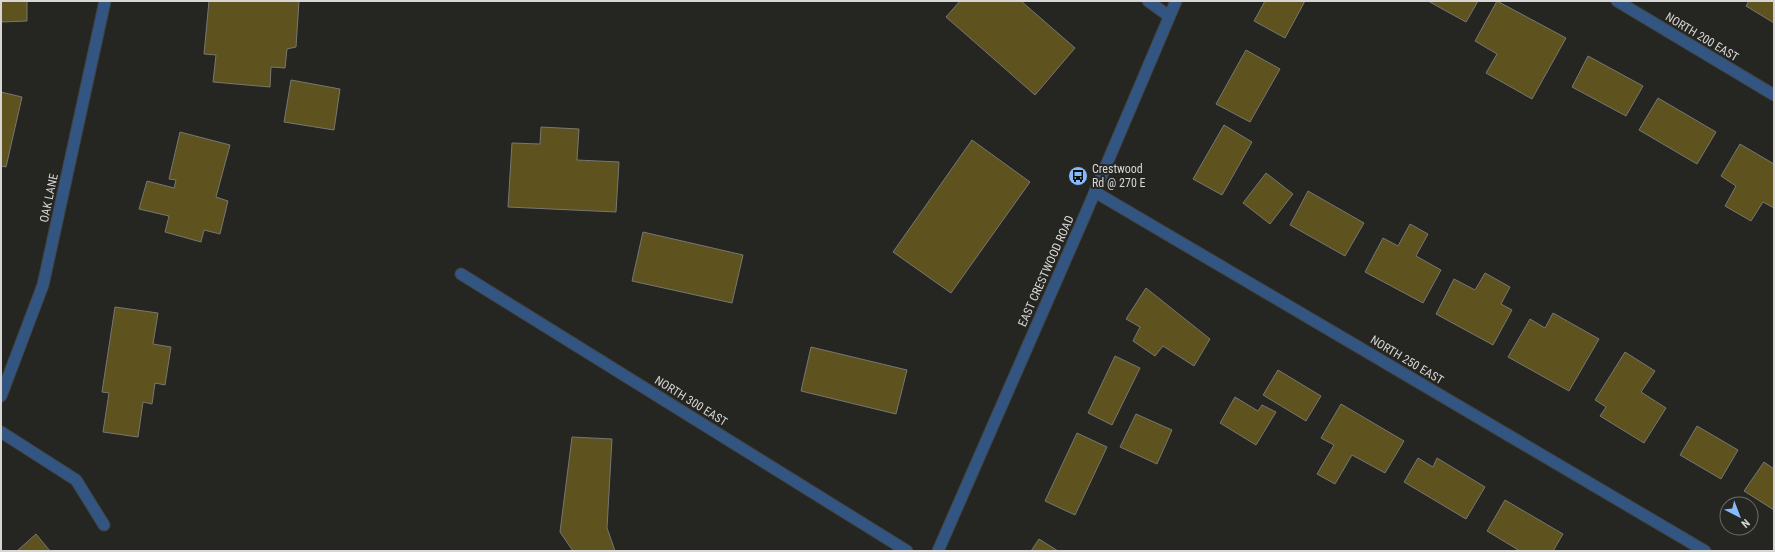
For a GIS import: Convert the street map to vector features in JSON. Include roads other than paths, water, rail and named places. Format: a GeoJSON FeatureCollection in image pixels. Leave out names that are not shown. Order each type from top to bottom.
{"type":"FeatureCollection","features":[{"type":"Feature","properties":{"kind":"street","name":"OAK LANE"},"geometry":{"type":"LineString","coordinates":[[1,396],[43,285],[105,1]]}},
{"type":"Feature","properties":{"kind":"street"},"geometry":{"type":"LineString","coordinates":[[1148,1],[1169,16]]}},
{"type":"Feature","properties":{"kind":"street","name":"EAST CRESTWOOD ROAD"},"geometry":{"type":"LineString","coordinates":[[938,551],[1095,192],[1176,1]]}},
{"type":"Feature","properties":{"kind":"street","name":"NORTH 200 EAST"},"geometry":{"type":"LineString","coordinates":[[1617,1],[1774,95]]}},
{"type":"Feature","properties":{"kind":"street","name":"NORTH 250 EAST"},"geometry":{"type":"LineString","coordinates":[[1095,192],[1705,551]]}},
{"type":"Feature","properties":{"kind":"street","name":"NORTH 300 EAST"},"geometry":{"type":"LineString","coordinates":[[461,274],[907,551]]}},
{"type":"Feature","properties":{"kind":"street"},"geometry":{"type":"LineString","coordinates":[[1,432],[76,480],[104,525]]}},
{"type":"Feature","properties":{"kind":"place","name":"Crestwood Rd @ 270 E"},"geometry":{"type":"Point","coordinates":[1078,176]}}]}
